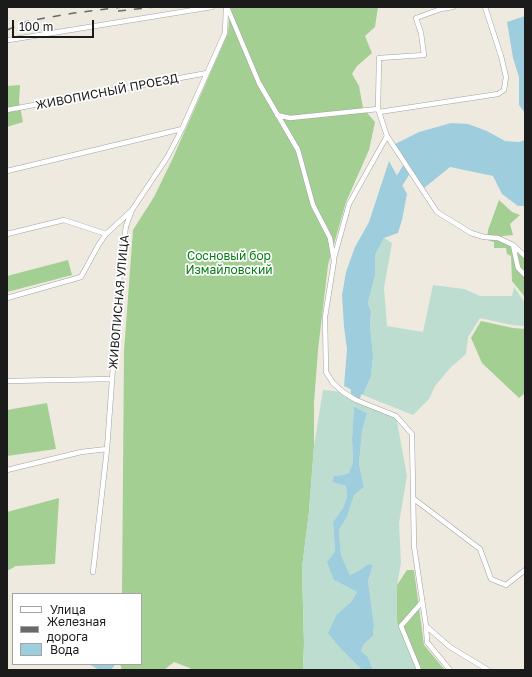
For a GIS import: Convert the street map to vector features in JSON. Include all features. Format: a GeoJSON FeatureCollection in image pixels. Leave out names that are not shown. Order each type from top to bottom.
{"type":"FeatureCollection","features":[{"type":"Feature","properties":{"kind":"street"},"geometry":{"type":"LineString","coordinates":[[9,40],[212,7]]}},
{"type":"Feature","properties":{"kind":"street"},"geometry":{"type":"LineString","coordinates":[[227,7],[259,83],[298,150],[313,205],[330,238],[334,262]]}},
{"type":"Feature","properties":{"kind":"street","name":"ЖИВОПИСНАЯ УЛИЦА"},"geometry":{"type":"LineString","coordinates":[[93,572],[107,449],[120,270],[126,226],[132,210],[168,156],[182,129],[225,34],[227,7]]}},
{"type":"Feature","properties":{"kind":"street"},"geometry":{"type":"LineString","coordinates":[[453,7],[441,9],[416,18],[421,33],[424,55],[379,58],[378,111],[387,136],[437,212],[471,233],[484,237],[498,238],[514,245],[525,256]]}},
{"type":"Feature","properties":{"kind":"street"},"geometry":{"type":"LineString","coordinates":[[277,115],[290,118],[378,111],[498,94],[504,90],[506,77],[501,56],[485,7]]}},
{"type":"Feature","properties":{"kind":"street","name":"ЖИВОПИСНЫЙ ПРОЕЗД"},"geometry":{"type":"LineString","coordinates":[[7,110],[207,73]]}},
{"type":"Feature","properties":{"kind":"street"},"geometry":{"type":"LineString","coordinates":[[7,171],[182,129]]}},
{"type":"Feature","properties":{"kind":"street"},"geometry":{"type":"LineString","coordinates":[[387,136],[349,204],[334,262],[325,317],[326,372],[333,383],[344,392],[356,400],[396,416],[412,434],[414,546],[427,642],[450,670]]}},
{"type":"Feature","properties":{"kind":"street"},"geometry":{"type":"LineString","coordinates":[[7,298],[81,277],[98,244],[106,234],[132,210]]}},
{"type":"Feature","properties":{"kind":"street"},"geometry":{"type":"LineString","coordinates":[[7,234],[64,220],[106,234]]}},
{"type":"Feature","properties":{"kind":"street"},"geometry":{"type":"LineString","coordinates":[[514,245],[518,268],[525,275]]}},
{"type":"Feature","properties":{"kind":"street"},"geometry":{"type":"LineString","coordinates":[[7,381],[112,379]]}},
{"type":"Feature","properties":{"kind":"street"},"geometry":{"type":"LineString","coordinates":[[7,470],[81,452],[107,449]]}},
{"type":"Feature","properties":{"kind":"street"},"geometry":{"type":"LineString","coordinates":[[414,499],[480,549],[491,579],[506,585],[525,570]]}},
{"type":"Feature","properties":{"kind":"street"},"geometry":{"type":"LineString","coordinates":[[419,670],[401,626],[422,602]]}},
{"type":"Feature","properties":{"kind":"street"},"geometry":{"type":"LineString","coordinates":[[426,626],[450,647],[488,670]]}},
{"type":"Feature","properties":{"kind":"green space","name":"Сосновый бор Измайловский"},"geometry":{"type":"Polygon","coordinates":[[[230,7],[378,7],[375,27],[365,36],[372,53],[357,66],[352,74],[359,86],[363,108],[375,122],[369,150],[346,202],[328,265],[318,350],[314,403],[314,446],[309,512],[302,568],[304,643],[303,670],[191,670],[190,668],[174,662],[164,670],[122,670],[120,665],[142,665],[142,593],[122,593],[124,351],[133,230],[154,197],[172,160],[228,33],[230,7]]]}},
{"type":"Feature","properties":{"kind":"green space"},"geometry":{"type":"Polygon","coordinates":[[[20,85],[19,101],[23,122],[7,127],[7,86],[20,85]]]}},
{"type":"Feature","properties":{"kind":"green space"},"geometry":{"type":"Polygon","coordinates":[[[499,200],[512,212],[520,215],[510,224],[513,235],[502,236],[503,242],[514,248],[525,259],[525,297],[512,281],[511,256],[507,254],[506,248],[494,248],[494,242],[487,240],[488,230],[499,200]]]}},
{"type":"Feature","properties":{"kind":"green space"},"geometry":{"type":"Polygon","coordinates":[[[384,238],[392,243],[384,288],[387,326],[423,332],[433,285],[464,289],[480,296],[512,296],[514,287],[525,303],[525,326],[512,325],[480,318],[468,337],[466,354],[450,368],[435,386],[429,399],[413,415],[363,395],[371,376],[373,355],[370,325],[371,312],[368,303],[375,277],[375,255],[384,238]]]}},
{"type":"Feature","properties":{"kind":"green space"},"geometry":{"type":"Polygon","coordinates":[[[68,260],[72,275],[7,292],[7,276],[68,260]]]}},
{"type":"Feature","properties":{"kind":"green space"},"geometry":{"type":"Polygon","coordinates":[[[481,321],[525,329],[525,393],[519,398],[482,363],[471,338],[481,321]]]}},
{"type":"Feature","properties":{"kind":"green space"},"geometry":{"type":"Polygon","coordinates":[[[323,390],[343,392],[396,416],[407,476],[399,523],[401,563],[397,585],[397,622],[419,670],[373,670],[368,657],[361,651],[364,644],[373,636],[374,625],[368,581],[373,565],[368,564],[350,575],[341,555],[339,530],[347,517],[354,495],[364,487],[359,464],[362,431],[367,413],[354,408],[352,439],[353,463],[350,473],[334,476],[332,482],[346,486],[347,497],[343,508],[333,522],[335,552],[334,580],[357,592],[351,602],[337,614],[340,648],[362,670],[303,670],[304,643],[302,568],[309,512],[314,446],[323,390]]]}},
{"type":"Feature","properties":{"kind":"green space"},"geometry":{"type":"Polygon","coordinates":[[[47,403],[56,449],[7,456],[7,410],[47,403]]]}},
{"type":"Feature","properties":{"kind":"green space"},"geometry":{"type":"Polygon","coordinates":[[[59,498],[55,564],[16,566],[7,571],[7,512],[59,498]]]}},
{"type":"Feature","properties":{"kind":"green space"},"geometry":{"type":"Polygon","coordinates":[[[407,570],[414,570],[424,645],[445,670],[419,670],[397,623],[397,585],[407,570]]]}},
{"type":"Feature","properties":{"kind":"water"},"geometry":{"type":"Polygon","coordinates":[[[525,16],[525,113],[519,105],[519,77],[513,58],[507,22],[525,16]]]}},
{"type":"Feature","properties":{"kind":"water"},"geometry":{"type":"Polygon","coordinates":[[[451,123],[468,124],[487,131],[505,141],[519,142],[525,140],[525,206],[518,206],[502,194],[493,176],[450,167],[423,189],[393,145],[419,132],[451,123]]]}},
{"type":"Feature","properties":{"kind":"water"},"geometry":{"type":"Polygon","coordinates":[[[389,161],[407,194],[398,233],[384,238],[375,255],[375,276],[368,303],[371,312],[370,325],[373,355],[371,376],[363,395],[344,386],[347,349],[342,295],[346,272],[355,247],[369,222],[389,161]]]}},
{"type":"Feature","properties":{"kind":"water"},"geometry":{"type":"Polygon","coordinates":[[[354,407],[367,413],[362,431],[359,464],[364,487],[354,495],[347,517],[339,530],[341,555],[350,575],[368,564],[373,565],[368,581],[374,625],[373,636],[364,644],[361,651],[368,657],[373,670],[362,670],[340,648],[328,633],[337,614],[351,602],[357,592],[334,580],[327,562],[335,552],[333,522],[343,508],[347,497],[346,486],[332,482],[334,476],[349,473],[353,463],[352,439],[354,407]]]}},
{"type":"Feature","properties":{"kind":"water"},"geometry":{"type":"Polygon","coordinates":[[[91,665],[115,665],[111,670],[99,670],[91,665]]]}},
{"type":"Feature","properties":{"kind":"waterway"},"geometry":{"type":"LineString","coordinates":[[393,191],[413,159]]}},
{"type":"Feature","properties":{"kind":"waterway"},"geometry":{"type":"LineString","coordinates":[[355,379],[356,395]]}},
{"type":"Feature","properties":{"kind":"railway"},"geometry":{"type":"LineString","coordinates":[[7,30],[28,21],[74,13],[123,7]]}},
{"type":"Feature","properties":{"kind":"railway"},"geometry":{"type":"LineString","coordinates":[[118,11],[155,7]]}}]}
